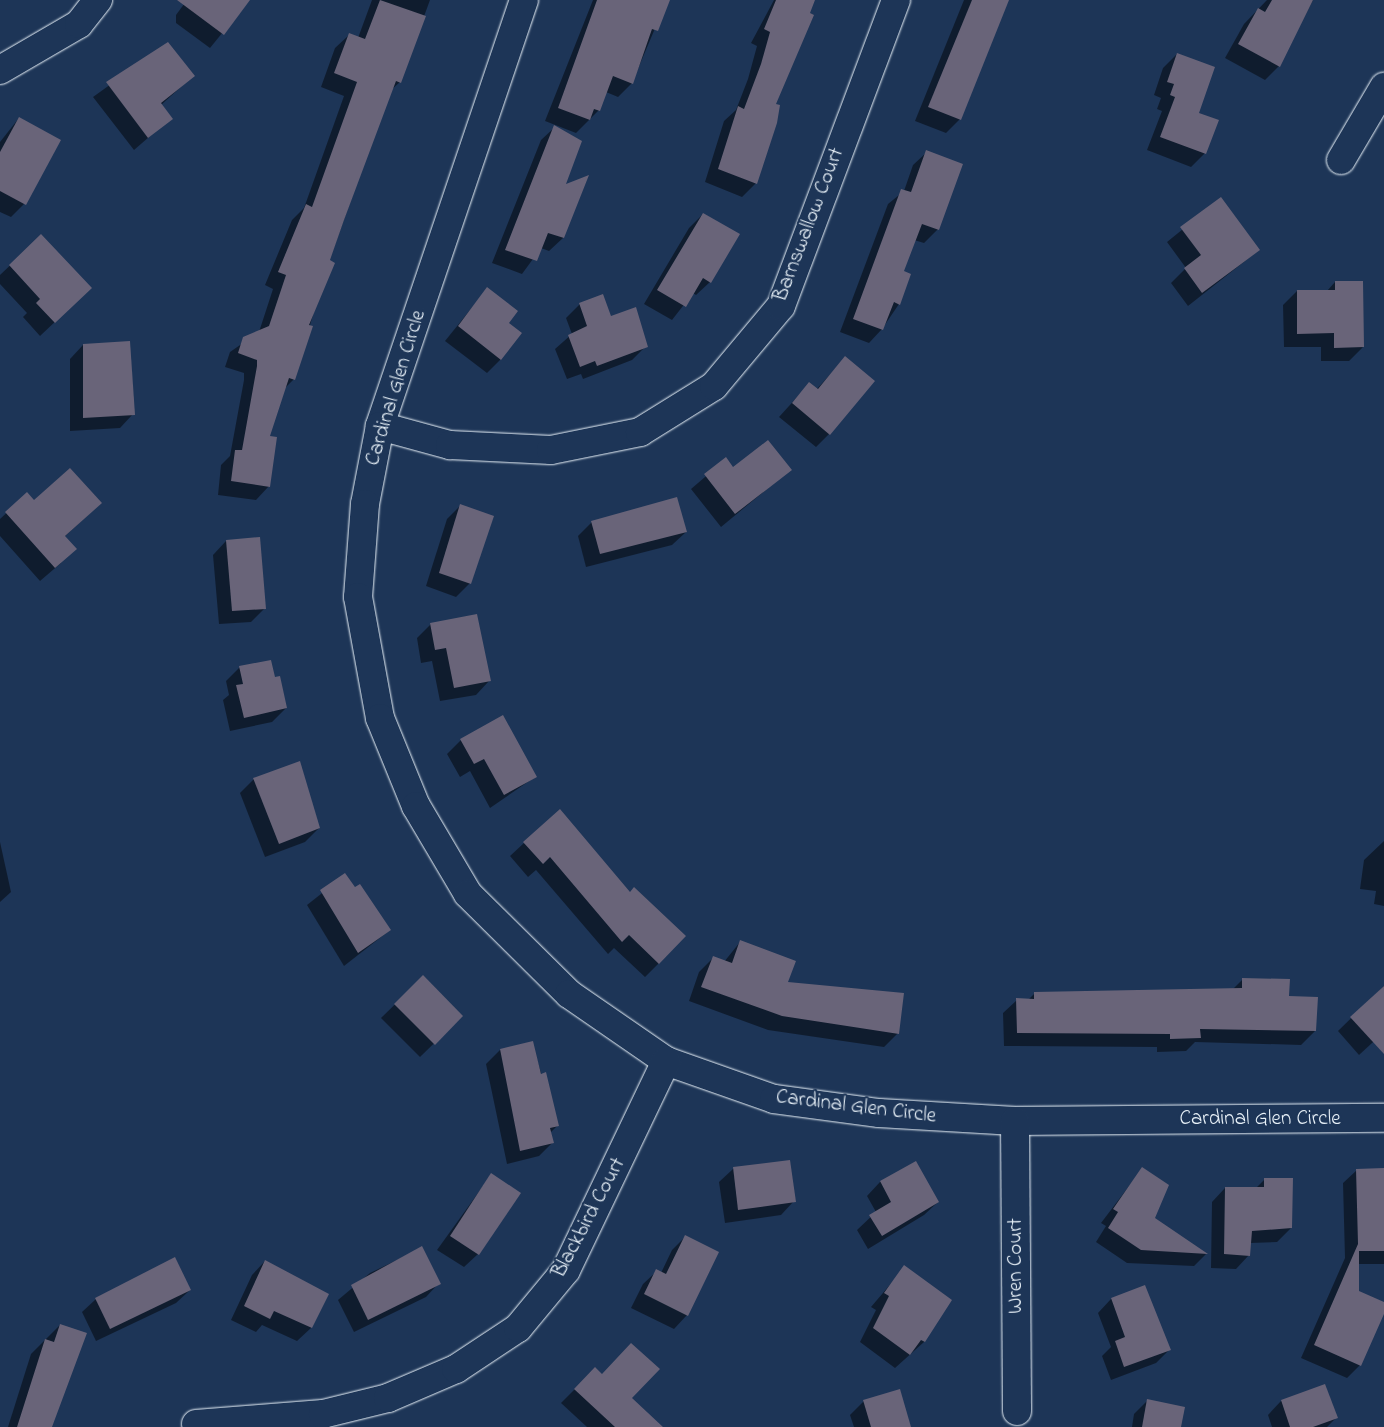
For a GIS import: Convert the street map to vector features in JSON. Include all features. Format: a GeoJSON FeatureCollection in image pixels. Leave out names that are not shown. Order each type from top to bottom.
{"type":"FeatureCollection","features":[{"type":"Feature","properties":{"kind":"street"},"geometry":{"type":"LineString","coordinates":[[0,70],[78,24],[98,0]]}},
{"type":"Feature","properties":{"kind":"street","name":"Cardinal Glen Circle"},"geometry":{"type":"LineString","coordinates":[[524,0],[380,426],[364,504],[358,597],[380,718],[416,806],[468,894],[570,994],[666,1061],[774,1099],[879,1113],[1014,1121],[1384,1118]]}},
{"type":"Feature","properties":{"kind":"street","name":"Barnswallow Court"},"geometry":{"type":"LineString","coordinates":[[380,426],[450,445],[550,450],[640,432],[714,386],[781,306],[896,0]]}},
{"type":"Feature","properties":{"kind":"street"},"geometry":{"type":"LineString","coordinates":[[1341,160],[1384,87]]}},
{"type":"Feature","properties":{"kind":"street","name":"Blackbird Court"},"geometry":{"type":"LineString","coordinates":[[196,1424],[323,1414],[388,1398],[456,1369],[518,1328],[566,1270],[666,1061]]}},
{"type":"Feature","properties":{"kind":"street","name":"Wren Court"},"geometry":{"type":"LineString","coordinates":[[1014,1121],[1017,1411]]}},
{"type":"Feature","properties":{"kind":"building"},"geometry":{"type":"Polygon","coordinates":[[[177,0],[250,0],[224,35],[177,0]]]}},
{"type":"Feature","properties":{"kind":"building"},"geometry":{"type":"Polygon","coordinates":[[[380,0],[426,16],[401,83],[396,81],[344,220],[330,260],[335,263],[309,325],[313,326],[295,380],[289,378],[270,436],[277,437],[270,487],[231,481],[235,450],[242,450],[257,366],[257,360],[238,353],[243,337],[269,326],[286,275],[278,272],[306,204],[312,207],[357,82],[334,73],[349,33],[365,39],[380,0]]]}},
{"type":"Feature","properties":{"kind":"building"},"geometry":{"type":"Polygon","coordinates":[[[597,0],[670,0],[658,31],[652,29],[633,84],[613,76],[600,111],[594,109],[590,120],[558,108],[597,0]]]}},
{"type":"Feature","properties":{"kind":"building"},"geometry":{"type":"Polygon","coordinates":[[[776,0],[815,0],[810,13],[814,15],[776,104],[780,105],[777,123],[757,184],[718,169],[738,106],[744,109],[761,64],[770,32],[764,29],[776,0]]]}},
{"type":"Feature","properties":{"kind":"building"},"geometry":{"type":"Polygon","coordinates":[[[972,0],[1009,0],[961,120],[928,107],[972,0]]]}},
{"type":"Feature","properties":{"kind":"building"},"geometry":{"type":"Polygon","coordinates":[[[1272,0],[1313,0],[1280,67],[1238,44],[1258,8],[1265,12],[1272,0]]]}},
{"type":"Feature","properties":{"kind":"building"},"geometry":{"type":"Polygon","coordinates":[[[168,42],[195,76],[161,103],[173,119],[148,138],[106,82],[168,42]]]}},
{"type":"Feature","properties":{"kind":"building"},"geometry":{"type":"Polygon","coordinates":[[[1177,53],[1215,67],[1199,113],[1219,120],[1206,154],[1160,137],[1175,97],[1170,95],[1174,84],[1167,82],[1177,53]]]}},
{"type":"Feature","properties":{"kind":"building"},"geometry":{"type":"Polygon","coordinates":[[[19,117],[61,140],[26,205],[0,191],[0,152],[19,117]]]}},
{"type":"Feature","properties":{"kind":"building"},"geometry":{"type":"Polygon","coordinates":[[[554,125],[582,141],[566,184],[589,175],[564,238],[548,233],[537,261],[505,250],[554,125]]]}},
{"type":"Feature","properties":{"kind":"building"},"geometry":{"type":"Polygon","coordinates":[[[926,150],[963,164],[939,230],[922,224],[904,271],[911,274],[900,305],[894,302],[883,330],[853,319],[901,189],[911,192],[926,150]]]}},
{"type":"Feature","properties":{"kind":"building"},"geometry":{"type":"Polygon","coordinates":[[[1221,197],[1260,250],[1202,293],[1184,268],[1201,255],[1180,227],[1221,197]]]}},
{"type":"Feature","properties":{"kind":"building"},"geometry":{"type":"Polygon","coordinates":[[[703,213],[740,234],[711,283],[703,278],[686,307],[657,290],[703,213]]]}},
{"type":"Feature","properties":{"kind":"building"},"geometry":{"type":"Polygon","coordinates":[[[41,234],[92,288],[55,323],[36,303],[40,299],[9,265],[41,234]]]}},
{"type":"Feature","properties":{"kind":"building"},"geometry":{"type":"Polygon","coordinates":[[[1335,281],[1363,281],[1364,347],[1334,348],[1334,333],[1297,334],[1297,290],[1335,290],[1335,281]]]}},
{"type":"Feature","properties":{"kind":"building"},"geometry":{"type":"Polygon","coordinates":[[[487,287],[518,311],[509,323],[522,333],[501,360],[458,326],[487,287]]]}},
{"type":"Feature","properties":{"kind":"building"},"geometry":{"type":"Polygon","coordinates":[[[603,294],[611,316],[636,307],[648,347],[597,366],[595,361],[580,367],[568,335],[587,326],[579,303],[603,294]]]}},
{"type":"Feature","properties":{"kind":"building"},"geometry":{"type":"Polygon","coordinates":[[[130,341],[135,415],[83,418],[83,344],[130,341]]]}},
{"type":"Feature","properties":{"kind":"building"},"geometry":{"type":"Polygon","coordinates":[[[845,356],[875,381],[830,435],[792,403],[809,382],[818,389],[845,356]]]}},
{"type":"Feature","properties":{"kind":"building"},"geometry":{"type":"Polygon","coordinates":[[[768,440],[792,470],[735,514],[704,474],[726,457],[733,467],[768,440]]]}},
{"type":"Feature","properties":{"kind":"building"},"geometry":{"type":"Polygon","coordinates":[[[70,468],[102,503],[65,536],[77,549],[55,568],[5,512],[27,492],[34,500],[70,468]]]}},
{"type":"Feature","properties":{"kind":"building"},"geometry":{"type":"Polygon","coordinates":[[[677,497],[687,532],[600,554],[591,521],[677,497]]]}},
{"type":"Feature","properties":{"kind":"building"},"geometry":{"type":"Polygon","coordinates":[[[460,504],[494,516],[471,584],[439,573],[460,504]]]}},
{"type":"Feature","properties":{"kind":"building"},"geometry":{"type":"Polygon","coordinates":[[[260,537],[266,609],[232,611],[226,540],[260,537]]]}},
{"type":"Feature","properties":{"kind":"building"},"geometry":{"type":"Polygon","coordinates":[[[477,614],[491,681],[454,688],[446,648],[435,650],[430,623],[477,614]]]}},
{"type":"Feature","properties":{"kind":"building"},"geometry":{"type":"Polygon","coordinates":[[[271,660],[275,677],[280,676],[287,708],[244,718],[236,685],[243,684],[239,666],[271,660]]]}},
{"type":"Feature","properties":{"kind":"building"},"geometry":{"type":"Polygon","coordinates":[[[503,715],[537,777],[504,795],[484,759],[474,764],[460,739],[503,715]]]}},
{"type":"Feature","properties":{"kind":"building"},"geometry":{"type":"Polygon","coordinates":[[[300,761],[320,828],[279,844],[253,778],[300,761]]]}},
{"type":"Feature","properties":{"kind":"building"},"geometry":{"type":"Polygon","coordinates":[[[560,809],[630,892],[634,887],[686,936],[659,964],[629,935],[622,942],[550,857],[543,864],[523,842],[560,809]]]}},
{"type":"Feature","properties":{"kind":"building"},"geometry":{"type":"Polygon","coordinates":[[[345,873],[355,887],[360,884],[391,930],[358,953],[320,890],[345,873]]]}},
{"type":"Feature","properties":{"kind":"building"},"geometry":{"type":"Polygon","coordinates":[[[740,940],[796,961],[788,982],[904,993],[899,1034],[782,1016],[701,987],[713,956],[732,963],[740,940]]]}},
{"type":"Feature","properties":{"kind":"building"},"geometry":{"type":"Polygon","coordinates":[[[423,975],[463,1016],[435,1045],[394,1004],[423,975]]]}},
{"type":"Feature","properties":{"kind":"building"},"geometry":{"type":"Polygon","coordinates":[[[1242,978],[1290,979],[1289,996],[1318,997],[1316,1031],[1200,1029],[1201,1038],[1170,1039],[1170,1034],[1017,1033],[1016,998],[1034,999],[1034,992],[1242,988],[1242,978]]]}},
{"type":"Feature","properties":{"kind":"building"},"geometry":{"type":"Polygon","coordinates":[[[1384,986],[1384,1054],[1350,1017],[1384,986]]]}},
{"type":"Feature","properties":{"kind":"building"},"geometry":{"type":"Polygon","coordinates":[[[533,1041],[541,1074],[546,1072],[559,1126],[550,1128],[554,1143],[520,1151],[500,1049],[533,1041]]]}},
{"type":"Feature","properties":{"kind":"building"},"geometry":{"type":"Polygon","coordinates":[[[790,1160],[796,1202],[738,1210],[733,1167],[790,1160]]]}},
{"type":"Feature","properties":{"kind":"building"},"geometry":{"type":"Polygon","coordinates":[[[916,1161],[939,1202],[882,1236],[869,1215],[891,1202],[880,1181],[916,1161]]]}},
{"type":"Feature","properties":{"kind":"building"},"geometry":{"type":"Polygon","coordinates":[[[1142,1167],[1169,1185],[1155,1218],[1208,1254],[1141,1250],[1108,1228],[1118,1212],[1113,1209],[1142,1167]]]}},
{"type":"Feature","properties":{"kind":"building"},"geometry":{"type":"Polygon","coordinates":[[[1384,1168],[1384,1251],[1359,1251],[1359,1291],[1384,1302],[1384,1314],[1361,1366],[1314,1345],[1358,1244],[1356,1169],[1384,1168]]]}},
{"type":"Feature","properties":{"kind":"building"},"geometry":{"type":"Polygon","coordinates":[[[491,1173],[521,1193],[479,1255],[450,1236],[491,1173]]]}},
{"type":"Feature","properties":{"kind":"building"},"geometry":{"type":"Polygon","coordinates":[[[1264,1178],[1293,1178],[1292,1228],[1252,1231],[1250,1256],[1224,1254],[1225,1187],[1264,1187],[1264,1178]]]}},
{"type":"Feature","properties":{"kind":"building"},"geometry":{"type":"Polygon","coordinates":[[[685,1235],[719,1252],[688,1316],[644,1294],[656,1269],[666,1274],[685,1235]]]}},
{"type":"Feature","properties":{"kind":"building"},"geometry":{"type":"Polygon","coordinates":[[[422,1246],[441,1284],[368,1320],[351,1285],[422,1246]]]}},
{"type":"Feature","properties":{"kind":"building"},"geometry":{"type":"Polygon","coordinates":[[[175,1257],[191,1290],[110,1329],[95,1298],[175,1257]]]}},
{"type":"Feature","properties":{"kind":"building"},"geometry":{"type":"Polygon","coordinates":[[[265,1260],[329,1294],[312,1328],[274,1311],[270,1319],[244,1306],[265,1260]]]}},
{"type":"Feature","properties":{"kind":"building"},"geometry":{"type":"Polygon","coordinates":[[[904,1265],[952,1300],[925,1342],[921,1340],[910,1355],[873,1328],[889,1296],[884,1293],[904,1265]]]}},
{"type":"Feature","properties":{"kind":"building"},"geometry":{"type":"Polygon","coordinates":[[[1145,1285],[1171,1350],[1124,1367],[1115,1341],[1125,1337],[1111,1298],[1145,1285]]]}},
{"type":"Feature","properties":{"kind":"building"},"geometry":{"type":"Polygon","coordinates":[[[60,1324],[87,1333],[52,1427],[17,1427],[45,1339],[54,1342],[60,1324]]]}},
{"type":"Feature","properties":{"kind":"building"},"geometry":{"type":"Polygon","coordinates":[[[631,1343],[660,1369],[632,1398],[663,1427],[615,1427],[574,1389],[595,1367],[602,1374],[631,1343]]]}},
{"type":"Feature","properties":{"kind":"building"},"geometry":{"type":"Polygon","coordinates":[[[1325,1384],[1338,1418],[1313,1427],[1290,1427],[1281,1400],[1325,1384]]]}},
{"type":"Feature","properties":{"kind":"building"},"geometry":{"type":"Polygon","coordinates":[[[900,1389],[911,1427],[871,1427],[863,1400],[900,1389]]]}},
{"type":"Feature","properties":{"kind":"building"},"geometry":{"type":"Polygon","coordinates":[[[1147,1399],[1185,1407],[1181,1427],[1142,1427],[1147,1399]]]}}]}
